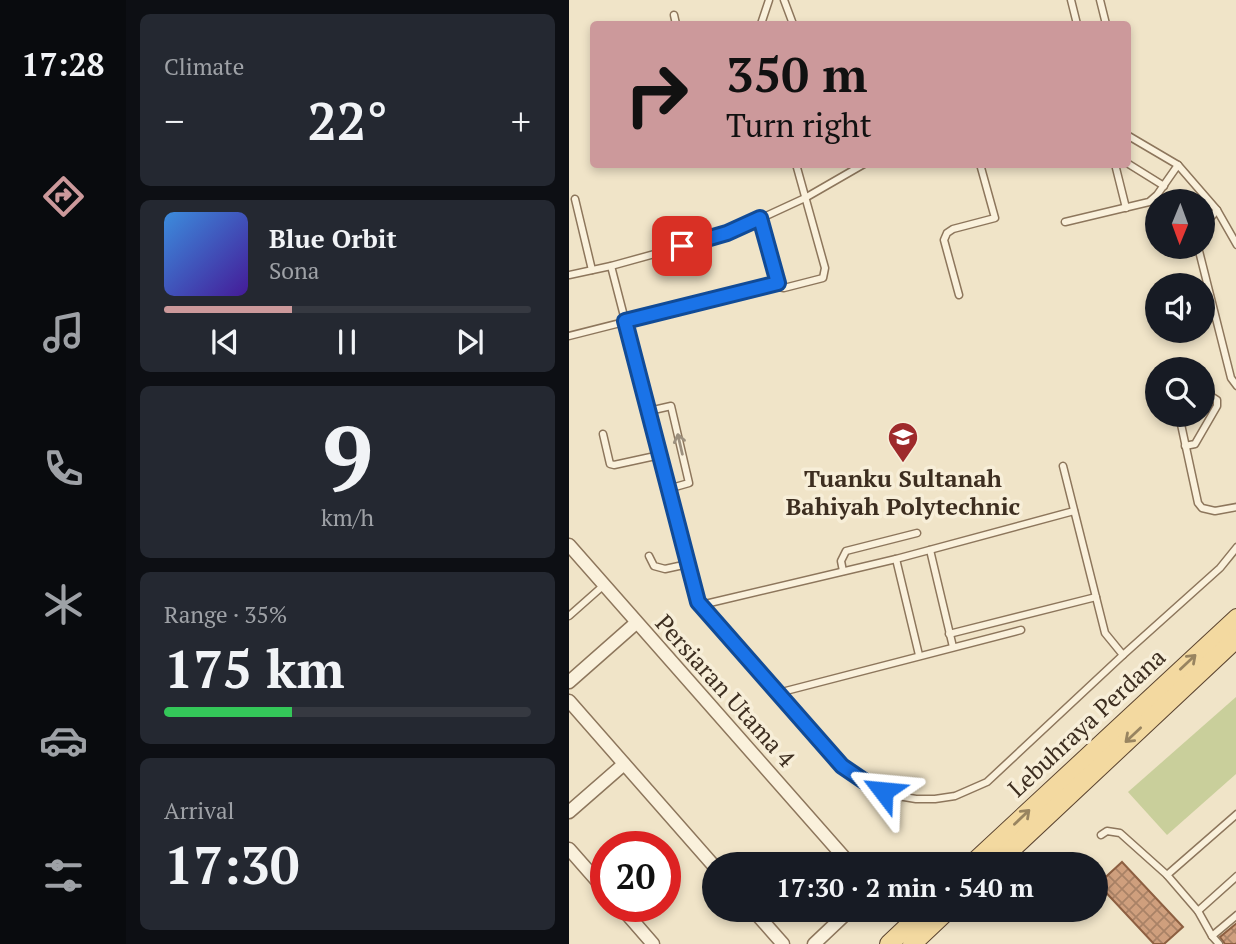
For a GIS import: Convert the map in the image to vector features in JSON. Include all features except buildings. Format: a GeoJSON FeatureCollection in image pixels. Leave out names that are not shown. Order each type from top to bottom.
{"type":"FeatureCollection","features":[{"type":"Feature","properties":{"kind":"main road","name":"Lebuhraya Perdana"},"geometry":{"type":"LineString","coordinates":[[986,852],[1236,618]]}},
{"type":"Feature","properties":{"kind":"main road","name":"Lebuhraya Perdana"},"geometry":{"type":"LineString","coordinates":[[1009,852],[1236,638]]}},
{"type":"Feature","properties":{"kind":"main road"},"geometry":{"type":"LineString","coordinates":[[889,944],[912,922]]}},
{"type":"Feature","properties":{"kind":"main road"},"geometry":{"type":"LineString","coordinates":[[912,944],[935,922]]}},
{"type":"Feature","properties":{"kind":"street","name":"Persiaran Utama 4"},"geometry":{"type":"LineString","coordinates":[[571,551],[839,852]]}},
{"type":"Feature","properties":{"kind":"street"},"geometry":{"type":"LineString","coordinates":[[569,682],[636,622]]}},
{"type":"Feature","properties":{"kind":"street"},"geometry":{"type":"LineString","coordinates":[[569,701],[702,852]]}},
{"type":"Feature","properties":{"kind":"street"},"geometry":{"type":"LineString","coordinates":[[569,812],[624,764]]}},
{"type":"Feature","properties":{"kind":"street"},"geometry":{"type":"LineString","coordinates":[[569,849],[590,873]]}},
{"type":"Feature","properties":{"kind":"street"},"geometry":{"type":"LineString","coordinates":[[633,922],[652,944]]}},
{"type":"Feature","properties":{"kind":"street"},"geometry":{"type":"LineString","coordinates":[[764,922],[783,944]]}},
{"type":"Feature","properties":{"kind":"street"},"geometry":{"type":"LineString","coordinates":[[814,944],[837,922]]}},
{"type":"Feature","properties":{"kind":"lane"},"geometry":{"type":"LineString","coordinates":[[762,21],[769,0]]}},
{"type":"Feature","properties":{"kind":"lane"},"geometry":{"type":"LineString","coordinates":[[784,0],[792,21]]}},
{"type":"Feature","properties":{"kind":"lane"},"geometry":{"type":"LineString","coordinates":[[1071,0],[1077,21]]}},
{"type":"Feature","properties":{"kind":"lane"},"geometry":{"type":"LineString","coordinates":[[1100,0],[1105,21]]}},
{"type":"Feature","properties":{"kind":"lane"},"geometry":{"type":"LineString","coordinates":[[674,15],[675,21]]}},
{"type":"Feature","properties":{"kind":"lane"},"geometry":{"type":"LineString","coordinates":[[1131,137],[1178,165],[1217,210],[1236,245]]}},
{"type":"Feature","properties":{"kind":"lane"},"geometry":{"type":"LineString","coordinates":[[1065,222],[1149,202],[1178,165]]}},
{"type":"Feature","properties":{"kind":"lane"},"geometry":{"type":"LineString","coordinates":[[1131,166],[1163,186]]}},
{"type":"Feature","properties":{"kind":"lane"},"geometry":{"type":"LineString","coordinates":[[760,218],[778,283],[784,288],[823,278],[825,268],[797,168]]}},
{"type":"Feature","properties":{"kind":"lane"},"geometry":{"type":"LineString","coordinates":[[569,275],[727,233],[805,198],[857,168]]}},
{"type":"Feature","properties":{"kind":"lane"},"geometry":{"type":"LineString","coordinates":[[959,295],[944,240],[947,233],[953,229],[995,218],[981,168]]}},
{"type":"Feature","properties":{"kind":"lane"},"geometry":{"type":"LineString","coordinates":[[1116,168],[1126,208]]}},
{"type":"Feature","properties":{"kind":"lane"},"geometry":{"type":"LineString","coordinates":[[575,199],[592,270]]}},
{"type":"Feature","properties":{"kind":"lane"},"geometry":{"type":"LineString","coordinates":[[1201,259],[1231,378],[1236,386]]}},
{"type":"Feature","properties":{"kind":"lane"},"geometry":{"type":"LineString","coordinates":[[611,266],[687,564],[701,605],[849,772],[867,783],[899,796],[935,799],[955,796],[987,782],[1220,568],[1236,547]]}},
{"type":"Feature","properties":{"kind":"lane"},"geometry":{"type":"LineString","coordinates":[[569,336],[778,283]]}},
{"type":"Feature","properties":{"kind":"lane"},"geometry":{"type":"LineString","coordinates":[[649,411],[671,406],[689,483],[668,489]]}},
{"type":"Feature","properties":{"kind":"lane"},"geometry":{"type":"LineString","coordinates":[[1181,427],[1198,503],[1202,508],[1215,510],[1236,507]]}},
{"type":"Feature","properties":{"kind":"lane"},"geometry":{"type":"LineString","coordinates":[[1185,446],[1195,444],[1205,427]]}},
{"type":"Feature","properties":{"kind":"lane"},"geometry":{"type":"LineString","coordinates":[[603,434],[610,464],[619,466],[660,455]]}},
{"type":"Feature","properties":{"kind":"lane"},"geometry":{"type":"LineString","coordinates":[[1063,466],[1105,633],[1123,655]]}},
{"type":"Feature","properties":{"kind":"lane"},"geometry":{"type":"LineString","coordinates":[[701,605],[896,559],[1074,510]]}},
{"type":"Feature","properties":{"kind":"lane"},"geometry":{"type":"LineString","coordinates":[[843,571],[841,561],[846,551],[917,533]]}},
{"type":"Feature","properties":{"kind":"lane"},"geometry":{"type":"LineString","coordinates":[[929,550],[953,647]]}},
{"type":"Feature","properties":{"kind":"lane"},"geometry":{"type":"LineString","coordinates":[[649,556],[654,566],[665,569],[687,564]]}},
{"type":"Feature","properties":{"kind":"lane"},"geometry":{"type":"LineString","coordinates":[[896,559],[919,655]]}},
{"type":"Feature","properties":{"kind":"lane"},"geometry":{"type":"LineString","coordinates":[[569,616],[604,585]]}},
{"type":"Feature","properties":{"kind":"lane"},"geometry":{"type":"LineString","coordinates":[[949,634],[1096,597]]}},
{"type":"Feature","properties":{"kind":"lane"},"geometry":{"type":"LineString","coordinates":[[778,693],[1021,631]]}},
{"type":"Feature","properties":{"kind":"lane"},"geometry":{"type":"LineString","coordinates":[[1166,875],[1236,814]]}},
{"type":"Feature","properties":{"kind":"lane"},"geometry":{"type":"LineString","coordinates":[[1101,835],[1107,831],[1120,833],[1166,875],[1198,911],[1219,944]]}},
{"type":"Feature","properties":{"kind":"lane"},"geometry":{"type":"LineString","coordinates":[[1198,911],[1236,876]]}},
{"type":"Feature","properties":{"kind":"lane"},"geometry":{"type":"LineString","coordinates":[[1212,936],[1236,915]]}},
{"type":"Feature","properties":{"kind":"green space"},"geometry":{"type":"Polygon","coordinates":[[[1236,697],[1236,774],[1167,835],[1128,792],[1236,697]]]}},
{"type":"Feature","properties":{"kind":"place","name":"Tuanku Sultanah Bahiyah Polytechnic"},"geometry":{"type":"Point","coordinates":[903,464]}},
{"type":"Feature","properties":{"kind":"route"},"geometry":{"type":"LineString","coordinates":[[682,246],[744,227],[760,218],[778,283],[625,321],[698,602],[842,766],[883,791]]}}]}
